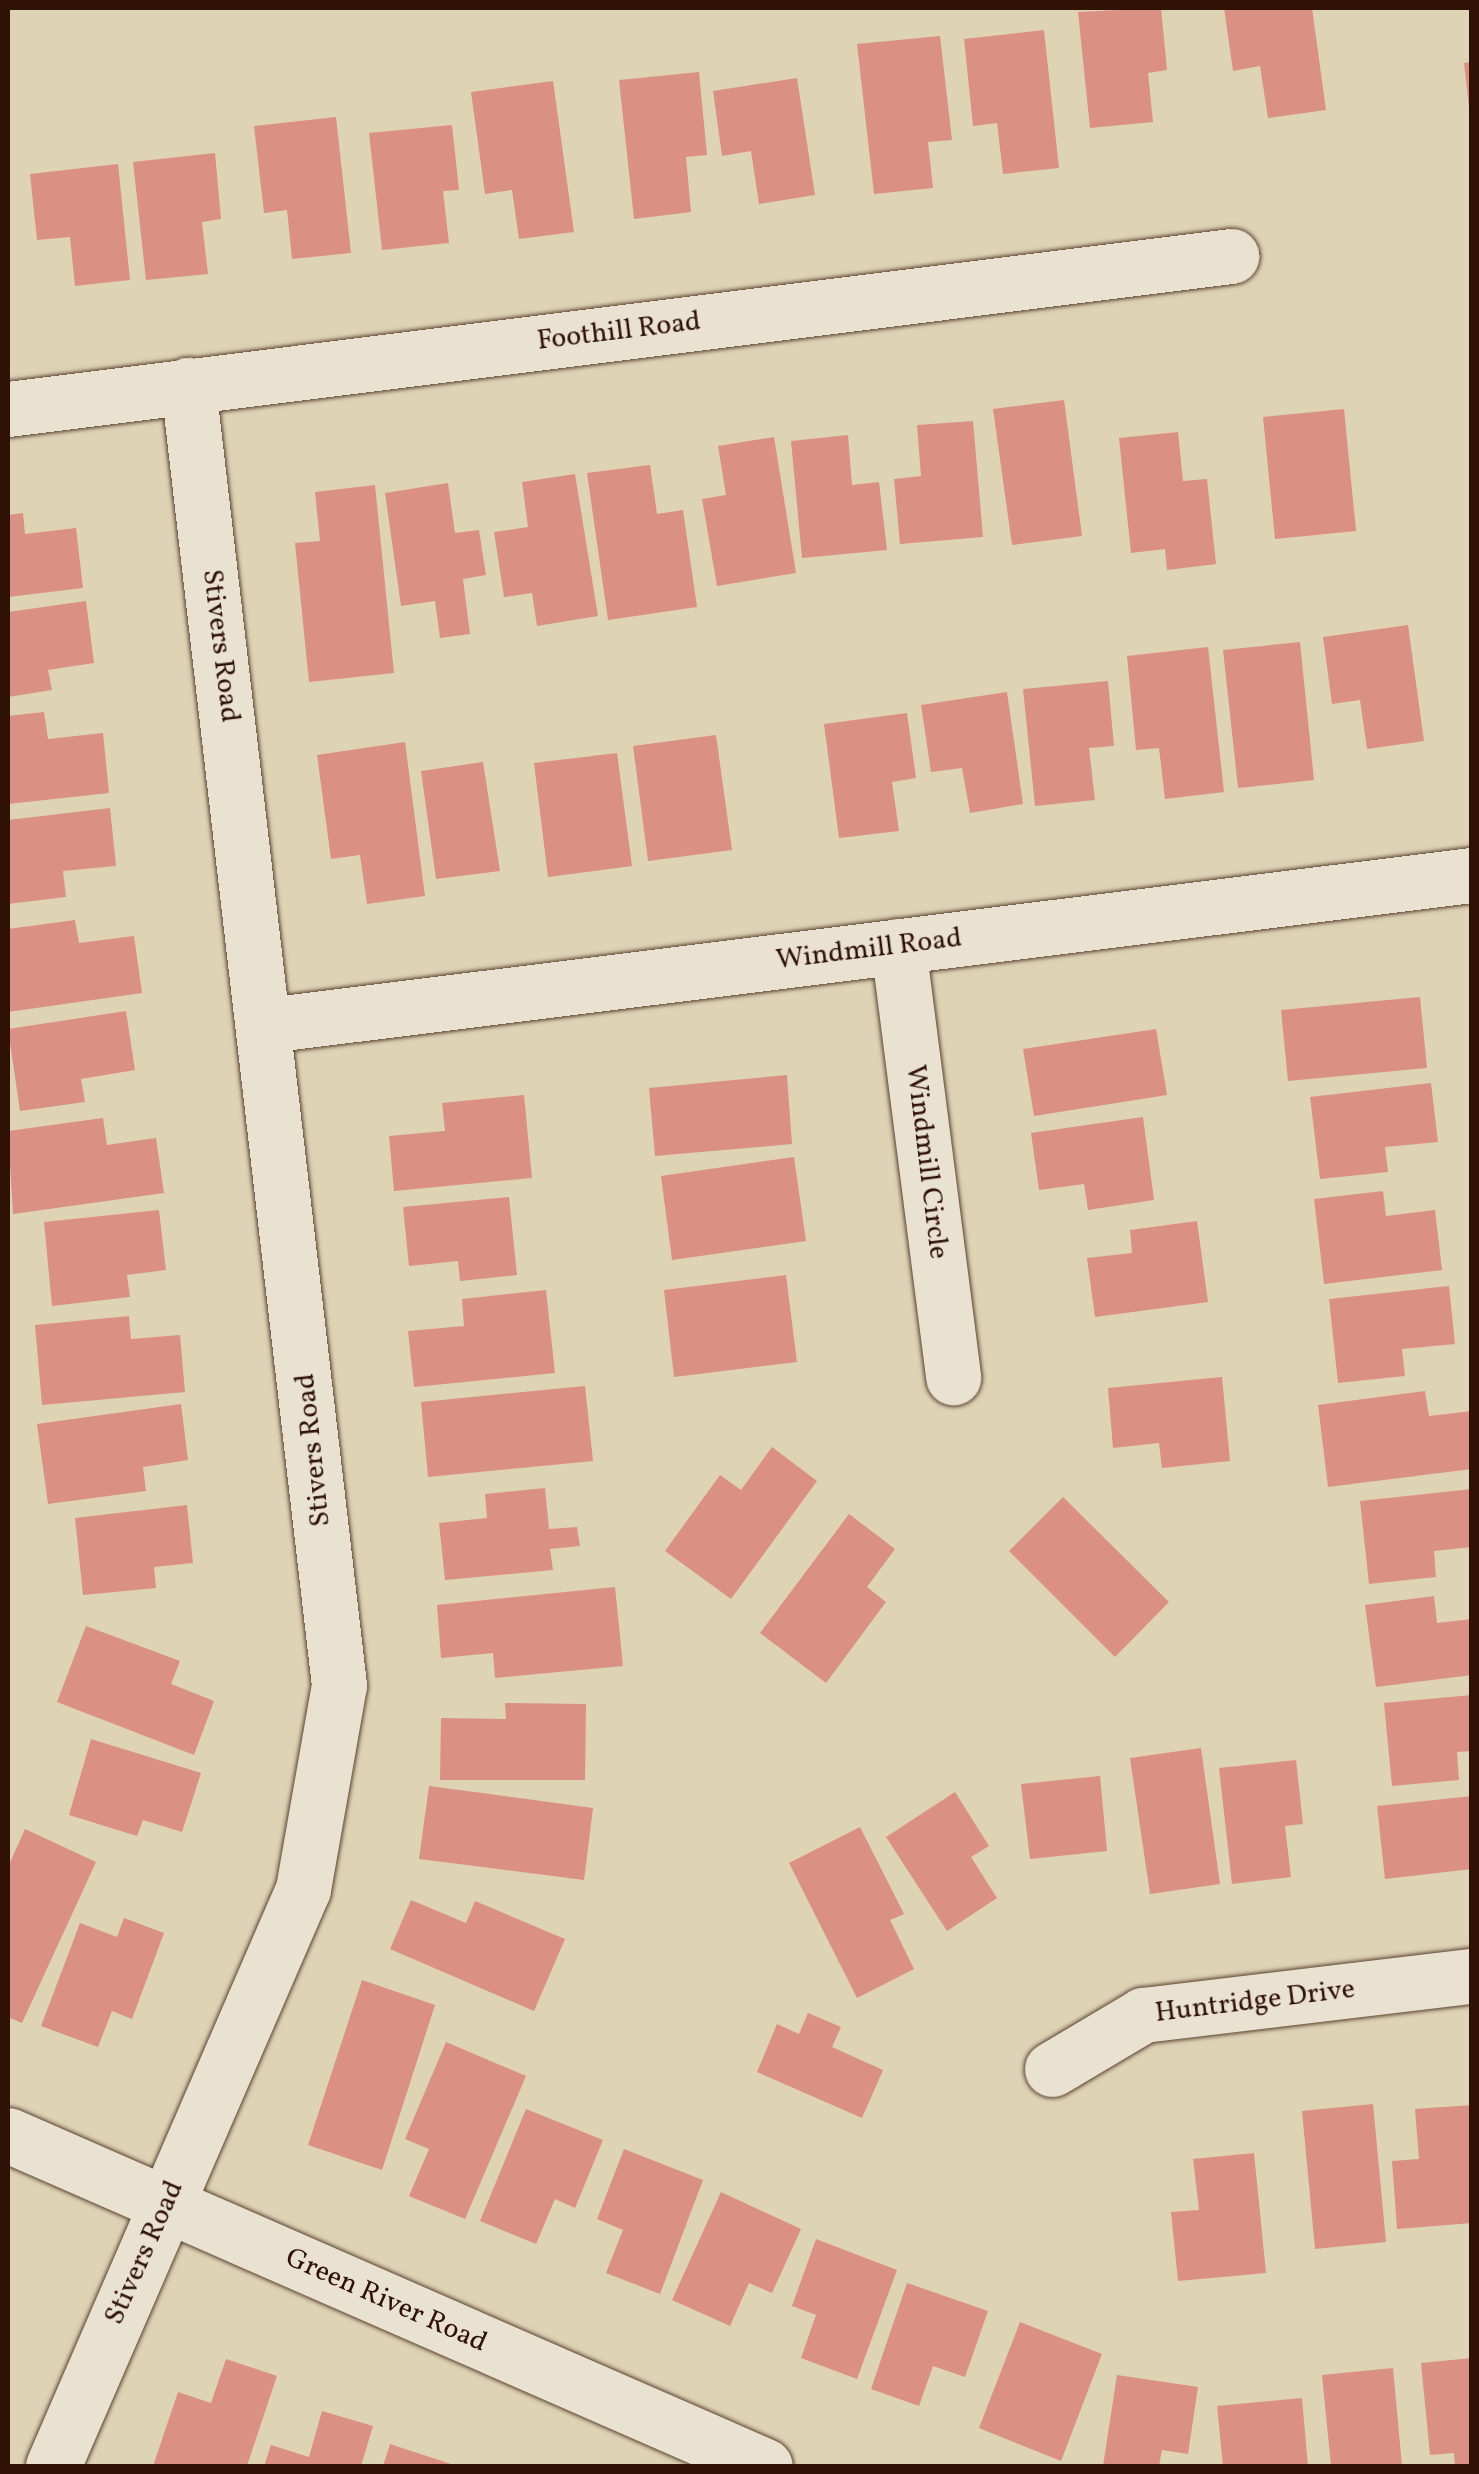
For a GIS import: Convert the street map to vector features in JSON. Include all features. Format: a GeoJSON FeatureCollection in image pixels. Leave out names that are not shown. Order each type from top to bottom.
{"type":"FeatureCollection","features":[{"type":"Feature","properties":{"kind":"street","name":"Foothill Road"},"geometry":{"type":"LineString","coordinates":[[8,409],[1231,256]]}},
{"type":"Feature","properties":{"kind":"street","name":"Stivers Road"},"geometry":{"type":"LineString","coordinates":[[52,2466],[303,1889],[340,1686],[267,1025],[188,385]]}},
{"type":"Feature","properties":{"kind":"street","name":"Windmill Road"},"geometry":{"type":"LineString","coordinates":[[267,1025],[1472,875]]}},
{"type":"Feature","properties":{"kind":"street","name":"Windmill Circle"},"geometry":{"type":"LineString","coordinates":[[898,946],[953,1378]]}},
{"type":"Feature","properties":{"kind":"street","name":"Huntridge Drive"},"geometry":{"type":"LineString","coordinates":[[1052,2069],[1143,2014],[1472,1976]]}},
{"type":"Feature","properties":{"kind":"street","name":"Green River Road"},"geometry":{"type":"LineString","coordinates":[[8,2135],[765,2466]]}},
{"type":"Feature","properties":{"kind":"building"},"geometry":{"type":"Polygon","coordinates":[[[1161,8],[1167,70],[1148,73],[1153,122],[1090,128],[1078,12],[1161,8]]]}},
{"type":"Feature","properties":{"kind":"building"},"geometry":{"type":"Polygon","coordinates":[[[1224,8],[1312,8],[1326,110],[1268,118],[1260,66],[1233,71],[1224,8]]]}},
{"type":"Feature","properties":{"kind":"building"},"geometry":{"type":"Polygon","coordinates":[[[1044,30],[1059,168],[1003,174],[997,123],[973,126],[964,39],[1044,30]]]}},
{"type":"Feature","properties":{"kind":"building"},"geometry":{"type":"Polygon","coordinates":[[[940,36],[952,140],[928,142],[933,188],[874,194],[857,44],[940,36]]]}},
{"type":"Feature","properties":{"kind":"building"},"geometry":{"type":"Polygon","coordinates":[[[1472,62],[1472,107],[1469,107],[1464,63],[1472,62]]]}},
{"type":"Feature","properties":{"kind":"building"},"geometry":{"type":"Polygon","coordinates":[[[699,72],[707,155],[686,157],[691,212],[634,219],[619,80],[699,72]]]}},
{"type":"Feature","properties":{"kind":"building"},"geometry":{"type":"Polygon","coordinates":[[[797,78],[815,195],[759,204],[751,151],[722,156],[713,91],[797,78]]]}},
{"type":"Feature","properties":{"kind":"building"},"geometry":{"type":"Polygon","coordinates":[[[553,81],[574,232],[519,239],[512,190],[485,194],[471,92],[553,81]]]}},
{"type":"Feature","properties":{"kind":"building"},"geometry":{"type":"Polygon","coordinates":[[[336,117],[351,253],[292,259],[287,210],[264,213],[254,126],[336,117]]]}},
{"type":"Feature","properties":{"kind":"building"},"geometry":{"type":"Polygon","coordinates":[[[452,125],[459,190],[443,191],[449,243],[382,250],[369,133],[452,125]]]}},
{"type":"Feature","properties":{"kind":"building"},"geometry":{"type":"Polygon","coordinates":[[[215,153],[221,219],[202,222],[208,274],[146,280],[133,162],[215,153]]]}},
{"type":"Feature","properties":{"kind":"building"},"geometry":{"type":"Polygon","coordinates":[[[118,164],[130,280],[75,286],[70,237],[37,240],[30,174],[118,164]]]}},
{"type":"Feature","properties":{"kind":"building"},"geometry":{"type":"Polygon","coordinates":[[[1064,400],[1082,536],[1012,545],[993,409],[1064,400]]]}},
{"type":"Feature","properties":{"kind":"building"},"geometry":{"type":"Polygon","coordinates":[[[1344,409],[1356,531],[1275,539],[1263,417],[1344,409]]]}},
{"type":"Feature","properties":{"kind":"building"},"geometry":{"type":"Polygon","coordinates":[[[973,421],[983,537],[900,544],[894,479],[921,476],[917,425],[973,421]]]}},
{"type":"Feature","properties":{"kind":"building"},"geometry":{"type":"Polygon","coordinates":[[[1178,432],[1183,481],[1207,479],[1216,564],[1167,570],[1165,549],[1131,553],[1119,438],[1178,432]]]}},
{"type":"Feature","properties":{"kind":"building"},"geometry":{"type":"Polygon","coordinates":[[[848,435],[852,485],[879,482],[887,550],[802,558],[791,441],[848,435]]]}},
{"type":"Feature","properties":{"kind":"building"},"geometry":{"type":"Polygon","coordinates":[[[774,437],[796,573],[717,586],[702,499],[726,495],[718,446],[774,437]]]}},
{"type":"Feature","properties":{"kind":"building"},"geometry":{"type":"Polygon","coordinates":[[[650,465],[657,514],[683,510],[697,607],[608,620],[587,473],[650,465]]]}},
{"type":"Feature","properties":{"kind":"building"},"geometry":{"type":"Polygon","coordinates":[[[575,474],[598,616],[537,626],[532,593],[504,597],[494,532],[528,527],[522,482],[575,474]]]}},
{"type":"Feature","properties":{"kind":"building"},"geometry":{"type":"Polygon","coordinates":[[[448,483],[455,533],[479,530],[486,575],[463,579],[470,634],[440,638],[435,601],[401,606],[385,493],[448,483]]]}},
{"type":"Feature","properties":{"kind":"building"},"geometry":{"type":"Polygon","coordinates":[[[375,485],[394,673],[309,682],[295,543],[320,541],[315,492],[375,485]]]}},
{"type":"Feature","properties":{"kind":"building"},"geometry":{"type":"Polygon","coordinates":[[[23,513],[25,534],[76,528],[83,588],[8,597],[8,515],[23,513]]]}},
{"type":"Feature","properties":{"kind":"building"},"geometry":{"type":"Polygon","coordinates":[[[86,601],[94,663],[48,670],[52,690],[8,697],[8,612],[86,601]]]}},
{"type":"Feature","properties":{"kind":"building"},"geometry":{"type":"Polygon","coordinates":[[[1408,625],[1424,741],[1367,749],[1360,700],[1332,704],[1323,637],[1408,625]]]}},
{"type":"Feature","properties":{"kind":"building"},"geometry":{"type":"Polygon","coordinates":[[[1300,642],[1314,780],[1238,788],[1223,650],[1300,642]]]}},
{"type":"Feature","properties":{"kind":"building"},"geometry":{"type":"Polygon","coordinates":[[[1208,647],[1224,792],[1165,799],[1159,748],[1136,750],[1127,656],[1208,647]]]}},
{"type":"Feature","properties":{"kind":"building"},"geometry":{"type":"Polygon","coordinates":[[[1108,681],[1114,746],[1089,748],[1095,800],[1035,806],[1023,689],[1108,681]]]}},
{"type":"Feature","properties":{"kind":"building"},"geometry":{"type":"Polygon","coordinates":[[[1007,692],[1023,804],[970,813],[962,768],[931,772],[921,705],[1007,692]]]}},
{"type":"Feature","properties":{"kind":"building"},"geometry":{"type":"Polygon","coordinates":[[[44,712],[48,739],[103,733],[109,793],[8,804],[8,716],[44,712]]]}},
{"type":"Feature","properties":{"kind":"building"},"geometry":{"type":"Polygon","coordinates":[[[907,713],[916,778],[892,782],[899,831],[839,838],[824,724],[907,713]]]}},
{"type":"Feature","properties":{"kind":"building"},"geometry":{"type":"Polygon","coordinates":[[[716,735],[732,850],[648,861],[633,746],[716,735]]]}},
{"type":"Feature","properties":{"kind":"building"},"geometry":{"type":"Polygon","coordinates":[[[405,742],[425,896],[367,904],[360,855],[331,859],[317,755],[405,742]]]}},
{"type":"Feature","properties":{"kind":"building"},"geometry":{"type":"Polygon","coordinates":[[[617,753],[632,866],[548,877],[534,763],[617,753]]]}},
{"type":"Feature","properties":{"kind":"building"},"geometry":{"type":"Polygon","coordinates":[[[483,762],[500,871],[436,879],[421,771],[483,762]]]}},
{"type":"Feature","properties":{"kind":"building"},"geometry":{"type":"Polygon","coordinates":[[[110,808],[116,866],[63,871],[66,897],[8,904],[8,820],[110,808]]]}},
{"type":"Feature","properties":{"kind":"building"},"geometry":{"type":"Polygon","coordinates":[[[75,920],[79,943],[134,936],[142,993],[8,1012],[8,929],[75,920]]]}},
{"type":"Feature","properties":{"kind":"building"},"geometry":{"type":"Polygon","coordinates":[[[1420,997],[1427,1068],[1288,1081],[1281,1010],[1420,997]]]}},
{"type":"Feature","properties":{"kind":"building"},"geometry":{"type":"Polygon","coordinates":[[[126,1011],[135,1070],[81,1079],[85,1102],[20,1111],[8,1029],[126,1011]]]}},
{"type":"Feature","properties":{"kind":"building"},"geometry":{"type":"Polygon","coordinates":[[[1156,1029],[1167,1095],[1034,1116],[1023,1049],[1156,1029]]]}},
{"type":"Feature","properties":{"kind":"building"},"geometry":{"type":"Polygon","coordinates":[[[787,1075],[792,1144],[655,1156],[649,1088],[787,1075]]]}},
{"type":"Feature","properties":{"kind":"building"},"geometry":{"type":"Polygon","coordinates":[[[1431,1083],[1438,1142],[1385,1147],[1388,1172],[1320,1179],[1310,1097],[1431,1083]]]}},
{"type":"Feature","properties":{"kind":"building"},"geometry":{"type":"Polygon","coordinates":[[[524,1095],[532,1178],[394,1191],[389,1136],[445,1131],[442,1103],[524,1095]]]}},
{"type":"Feature","properties":{"kind":"building"},"geometry":{"type":"Polygon","coordinates":[[[1143,1117],[1154,1200],[1088,1210],[1084,1184],[1039,1190],[1031,1133],[1143,1117]]]}},
{"type":"Feature","properties":{"kind":"building"},"geometry":{"type":"Polygon","coordinates":[[[103,1118],[107,1145],[156,1138],[164,1193],[13,1214],[8,1131],[103,1118]]]}},
{"type":"Feature","properties":{"kind":"building"},"geometry":{"type":"Polygon","coordinates":[[[794,1157],[806,1241],[672,1260],[661,1176],[794,1157]]]}},
{"type":"Feature","properties":{"kind":"building"},"geometry":{"type":"Polygon","coordinates":[[[1383,1191],[1386,1216],[1435,1210],[1442,1270],[1324,1284],[1314,1199],[1383,1191]]]}},
{"type":"Feature","properties":{"kind":"building"},"geometry":{"type":"Polygon","coordinates":[[[509,1197],[517,1275],[460,1281],[458,1261],[409,1266],[403,1207],[509,1197]]]}},
{"type":"Feature","properties":{"kind":"building"},"geometry":{"type":"Polygon","coordinates":[[[159,1210],[166,1270],[127,1275],[130,1297],[52,1306],[44,1222],[159,1210]]]}},
{"type":"Feature","properties":{"kind":"building"},"geometry":{"type":"Polygon","coordinates":[[[1197,1221],[1208,1302],[1095,1317],[1087,1258],[1132,1253],[1130,1230],[1197,1221]]]}},
{"type":"Feature","properties":{"kind":"building"},"geometry":{"type":"Polygon","coordinates":[[[786,1275],[797,1362],[674,1377],[664,1290],[786,1275]]]}},
{"type":"Feature","properties":{"kind":"building"},"geometry":{"type":"Polygon","coordinates":[[[1449,1286],[1455,1344],[1402,1349],[1405,1376],[1338,1383],[1329,1299],[1449,1286]]]}},
{"type":"Feature","properties":{"kind":"building"},"geometry":{"type":"Polygon","coordinates":[[[546,1290],[555,1373],[414,1387],[408,1331],[464,1326],[462,1299],[546,1290]]]}},
{"type":"Feature","properties":{"kind":"building"},"geometry":{"type":"Polygon","coordinates":[[[129,1316],[131,1339],[180,1335],[185,1392],[42,1405],[35,1325],[129,1316]]]}},
{"type":"Feature","properties":{"kind":"building"},"geometry":{"type":"Polygon","coordinates":[[[1222,1377],[1230,1461],[1162,1468],[1159,1443],[1113,1448],[1108,1388],[1222,1377]]]}},
{"type":"Feature","properties":{"kind":"building"},"geometry":{"type":"Polygon","coordinates":[[[585,1386],[593,1461],[428,1477],[421,1402],[585,1386]]]}},
{"type":"Feature","properties":{"kind":"building"},"geometry":{"type":"Polygon","coordinates":[[[1425,1391],[1429,1416],[1472,1411],[1472,1469],[1328,1487],[1318,1405],[1425,1391]]]}},
{"type":"Feature","properties":{"kind":"building"},"geometry":{"type":"Polygon","coordinates":[[[181,1404],[188,1460],[143,1467],[146,1491],[48,1504],[37,1424],[181,1404]]]}},
{"type":"Feature","properties":{"kind":"building"},"geometry":{"type":"Polygon","coordinates":[[[772,1447],[817,1481],[731,1599],[665,1551],[720,1475],[741,1490],[772,1447]]]}},
{"type":"Feature","properties":{"kind":"building"},"geometry":{"type":"Polygon","coordinates":[[[545,1488],[549,1529],[577,1527],[580,1546],[550,1549],[553,1570],[445,1580],[439,1523],[487,1518],[485,1494],[545,1488]]]}},
{"type":"Feature","properties":{"kind":"building"},"geometry":{"type":"Polygon","coordinates":[[[1472,1489],[1472,1547],[1434,1551],[1436,1577],[1369,1584],[1360,1501],[1472,1489]]]}},
{"type":"Feature","properties":{"kind":"building"},"geometry":{"type":"Polygon","coordinates":[[[1063,1497],[1169,1602],[1115,1657],[1009,1551],[1063,1497]]]}},
{"type":"Feature","properties":{"kind":"building"},"geometry":{"type":"Polygon","coordinates":[[[187,1505],[193,1563],[154,1567],[156,1588],[83,1595],[75,1518],[187,1505]]]}},
{"type":"Feature","properties":{"kind":"building"},"geometry":{"type":"Polygon","coordinates":[[[849,1514],[895,1549],[867,1587],[886,1602],[826,1683],[760,1633],[849,1514]]]}},
{"type":"Feature","properties":{"kind":"building"},"geometry":{"type":"Polygon","coordinates":[[[615,1587],[623,1666],[495,1678],[493,1653],[441,1658],[437,1605],[615,1587]]]}},
{"type":"Feature","properties":{"kind":"building"},"geometry":{"type":"Polygon","coordinates":[[[1434,1596],[1437,1623],[1472,1619],[1472,1675],[1376,1687],[1365,1605],[1434,1596]]]}},
{"type":"Feature","properties":{"kind":"building"},"geometry":{"type":"Polygon","coordinates":[[[86,1626],[180,1661],[171,1684],[214,1701],[194,1755],[57,1702],[86,1626]]]}},
{"type":"Feature","properties":{"kind":"building"},"geometry":{"type":"Polygon","coordinates":[[[1472,1695],[1472,1751],[1457,1752],[1459,1780],[1392,1786],[1384,1703],[1472,1695]]]}},
{"type":"Feature","properties":{"kind":"building"},"geometry":{"type":"Polygon","coordinates":[[[505,1703],[586,1704],[585,1780],[440,1780],[441,1718],[506,1719],[505,1703]]]}},
{"type":"Feature","properties":{"kind":"building"},"geometry":{"type":"Polygon","coordinates":[[[91,1739],[201,1773],[182,1832],[143,1820],[137,1836],[69,1815],[91,1739]]]}},
{"type":"Feature","properties":{"kind":"building"},"geometry":{"type":"Polygon","coordinates":[[[1201,1748],[1220,1884],[1150,1894],[1130,1758],[1201,1748]]]}},
{"type":"Feature","properties":{"kind":"building"},"geometry":{"type":"Polygon","coordinates":[[[1296,1760],[1303,1824],[1285,1826],[1291,1877],[1232,1884],[1219,1768],[1296,1760]]]}},
{"type":"Feature","properties":{"kind":"building"},"geometry":{"type":"Polygon","coordinates":[[[1100,1776],[1107,1851],[1030,1859],[1021,1784],[1100,1776]]]}},
{"type":"Feature","properties":{"kind":"building"},"geometry":{"type":"Polygon","coordinates":[[[429,1786],[593,1808],[584,1880],[419,1859],[429,1786]]]}},
{"type":"Feature","properties":{"kind":"building"},"geometry":{"type":"Polygon","coordinates":[[[955,1792],[989,1846],[971,1857],[997,1898],[947,1931],[886,1837],[955,1792]]]}},
{"type":"Feature","properties":{"kind":"building"},"geometry":{"type":"Polygon","coordinates":[[[1472,1796],[1472,1869],[1385,1879],[1377,1806],[1472,1796]]]}},
{"type":"Feature","properties":{"kind":"building"},"geometry":{"type":"Polygon","coordinates":[[[860,1827],[904,1914],[890,1920],[914,1969],[857,1998],[789,1863],[860,1827]]]}},
{"type":"Feature","properties":{"kind":"building"},"geometry":{"type":"Polygon","coordinates":[[[25,1829],[96,1862],[22,2023],[8,2017],[8,1867],[25,1829]]]}},
{"type":"Feature","properties":{"kind":"building"},"geometry":{"type":"Polygon","coordinates":[[[411,1900],[466,1923],[475,1901],[565,1939],[534,2011],[390,1949],[411,1900]]]}},
{"type":"Feature","properties":{"kind":"building"},"geometry":{"type":"Polygon","coordinates":[[[124,1918],[164,1933],[132,2019],[112,2011],[98,2047],[41,2026],[80,1923],[117,1937],[124,1918]]]}},
{"type":"Feature","properties":{"kind":"building"},"geometry":{"type":"Polygon","coordinates":[[[362,1980],[435,2005],[382,2170],[308,2145],[362,1980]]]}},
{"type":"Feature","properties":{"kind":"building"},"geometry":{"type":"Polygon","coordinates":[[[808,2013],[841,2027],[832,2047],[883,2070],[862,2118],[757,2072],[777,2024],[799,2034],[808,2013]]]}},
{"type":"Feature","properties":{"kind":"building"},"geometry":{"type":"Polygon","coordinates":[[[446,2042],[526,2076],[465,2219],[409,2196],[429,2149],[405,2139],[446,2042]]]}},
{"type":"Feature","properties":{"kind":"building"},"geometry":{"type":"Polygon","coordinates":[[[1373,2104],[1386,2242],[1315,2249],[1302,2111],[1373,2104]]]}},
{"type":"Feature","properties":{"kind":"building"},"geometry":{"type":"Polygon","coordinates":[[[1472,2105],[1472,2223],[1397,2229],[1392,2161],[1419,2159],[1415,2109],[1472,2105]]]}},
{"type":"Feature","properties":{"kind":"building"},"geometry":{"type":"Polygon","coordinates":[[[526,2109],[603,2140],[575,2208],[555,2199],[536,2244],[480,2221],[526,2109]]]}},
{"type":"Feature","properties":{"kind":"building"},"geometry":{"type":"Polygon","coordinates":[[[624,2149],[703,2180],[660,2294],[606,2273],[623,2230],[597,2219],[624,2149]]]}},
{"type":"Feature","properties":{"kind":"building"},"geometry":{"type":"Polygon","coordinates":[[[1254,2153],[1266,2273],[1178,2281],[1171,2212],[1199,2210],[1193,2159],[1254,2153]]]}},
{"type":"Feature","properties":{"kind":"building"},"geometry":{"type":"Polygon","coordinates":[[[721,2192],[801,2229],[772,2293],[749,2283],[730,2326],[672,2300],[721,2192]]]}},
{"type":"Feature","properties":{"kind":"building"},"geometry":{"type":"Polygon","coordinates":[[[816,2239],[897,2270],[857,2379],[801,2358],[816,2315],[792,2306],[816,2239]]]}},
{"type":"Feature","properties":{"kind":"building"},"geometry":{"type":"Polygon","coordinates":[[[907,2283],[988,2311],[965,2377],[933,2366],[919,2406],[871,2389],[907,2283]]]}},
{"type":"Feature","properties":{"kind":"building"},"geometry":{"type":"Polygon","coordinates":[[[1020,2322],[1102,2354],[1061,2461],[979,2428],[1020,2322]]]}},
{"type":"Feature","properties":{"kind":"building"},"geometry":{"type":"Polygon","coordinates":[[[1472,2358],[1472,2466],[1455,2466],[1454,2453],[1430,2455],[1421,2363],[1472,2358]]]}},
{"type":"Feature","properties":{"kind":"building"},"geometry":{"type":"Polygon","coordinates":[[[226,2359],[277,2376],[247,2466],[153,2466],[178,2392],[211,2403],[226,2359]]]}},
{"type":"Feature","properties":{"kind":"building"},"geometry":{"type":"Polygon","coordinates":[[[1393,2368],[1402,2466],[1331,2466],[1322,2375],[1393,2368]]]}},
{"type":"Feature","properties":{"kind":"building"},"geometry":{"type":"Polygon","coordinates":[[[1117,2375],[1198,2387],[1188,2454],[1162,2450],[1159,2466],[1103,2466],[1117,2375]]]}},
{"type":"Feature","properties":{"kind":"building"},"geometry":{"type":"Polygon","coordinates":[[[1302,2398],[1308,2466],[1223,2466],[1217,2406],[1302,2398]]]}},
{"type":"Feature","properties":{"kind":"building"},"geometry":{"type":"Polygon","coordinates":[[[322,2411],[373,2426],[361,2466],[264,2466],[271,2445],[309,2457],[322,2411]]]}},
{"type":"Feature","properties":{"kind":"building"},"geometry":{"type":"Polygon","coordinates":[[[390,2444],[457,2466],[383,2466],[390,2444]]]}}]}
